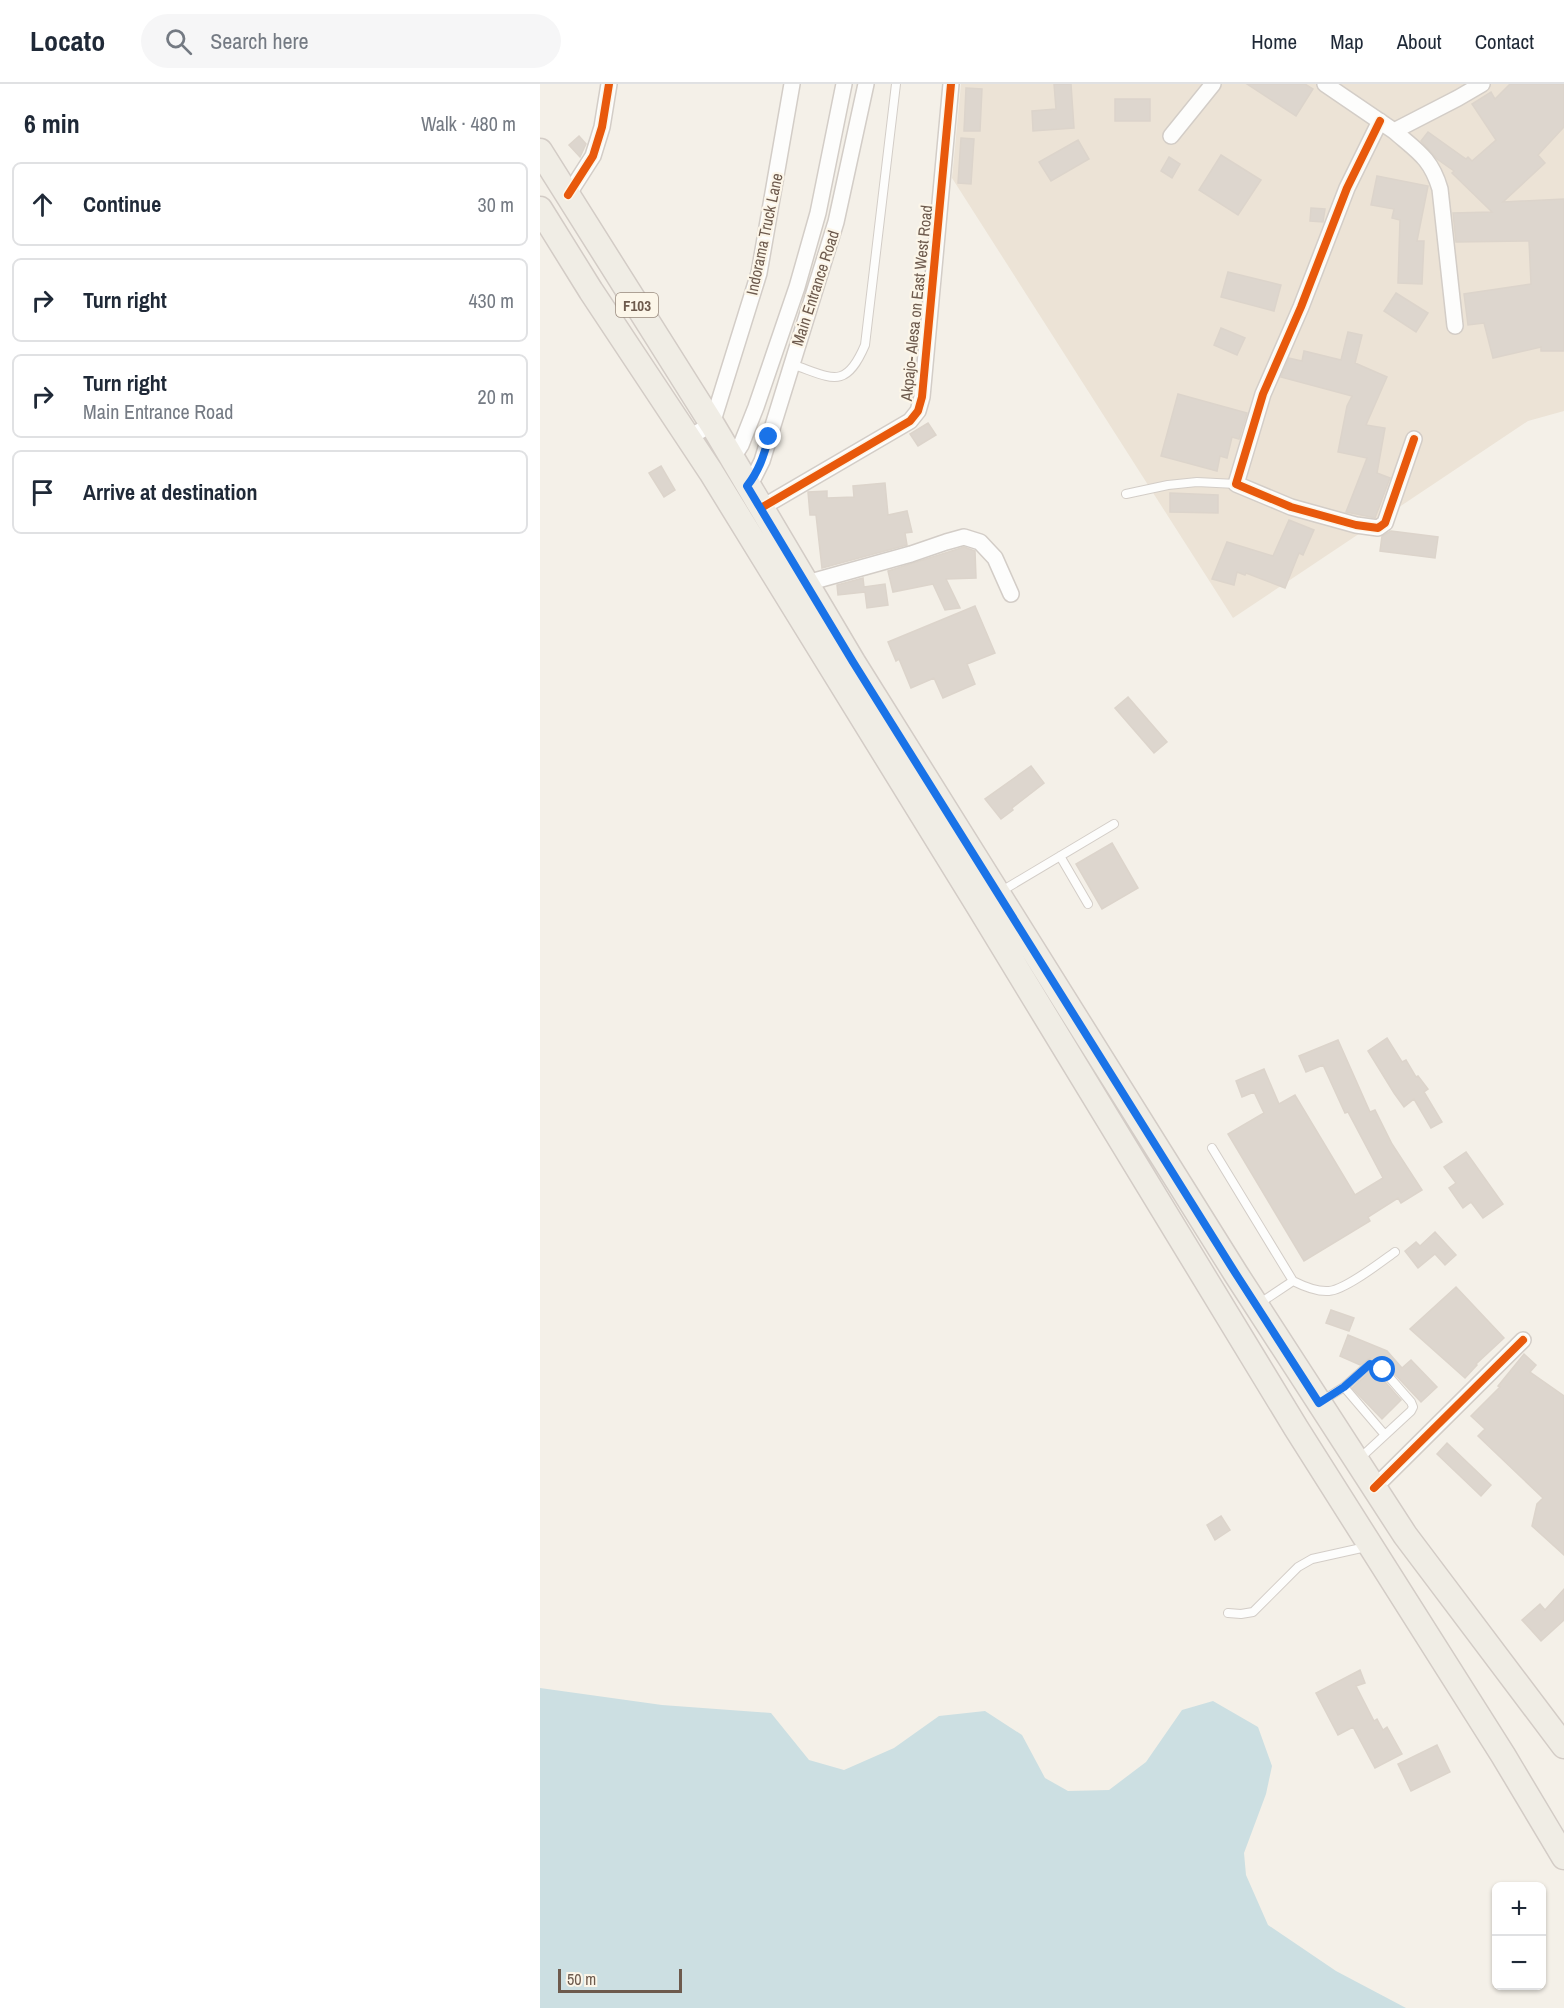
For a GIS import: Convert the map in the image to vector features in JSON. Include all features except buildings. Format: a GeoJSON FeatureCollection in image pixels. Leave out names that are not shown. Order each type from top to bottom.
{"type":"FeatureCollection","features":[{"type":"Feature","properties":{"kind":"main road","name":"F103"},"geometry":{"type":"LineString","coordinates":[[540,151],[712,424],[853,662],[1356,1462],[1405,1535],[1560,1733]]}},
{"type":"Feature","properties":{"kind":"main road","name":"F103"},"geometry":{"type":"LineString","coordinates":[[540,209],[591,291],[711,472],[1370,1546],[1503,1755],[1564,1857]]}},
{"type":"Feature","properties":{"kind":"street"},"geometry":{"type":"LineString","coordinates":[[568,195],[593,156],[602,127],[609,84]]}},
{"type":"Feature","properties":{"kind":"street","name":"Indorama Truck Lane"},"geometry":{"type":"LineString","coordinates":[[712,424],[759,273],[792,84]]}},
{"type":"Feature","properties":{"kind":"street"},"geometry":{"type":"LineString","coordinates":[[732,459],[741,445],[756,407],[797,287],[818,213],[844,84]]}},
{"type":"Feature","properties":{"kind":"street","name":"Main Entrance Road"},"geometry":{"type":"LineString","coordinates":[[747,486],[762,461],[836,222],[866,84]]}},
{"type":"Feature","properties":{"kind":"street","name":"Akpajo- Alesa on East West Road"},"geometry":{"type":"LineString","coordinates":[[761,508],[889,435],[910,421],[918,411],[922,397],[951,84]]}},
{"type":"Feature","properties":{"kind":"street"},"geometry":{"type":"LineString","coordinates":[[1171,136],[1213,84]]}},
{"type":"Feature","properties":{"kind":"street"},"geometry":{"type":"LineString","coordinates":[[1325,84],[1394,131],[1424,157],[1435,170],[1440,189],[1455,326]]}},
{"type":"Feature","properties":{"kind":"street"},"geometry":{"type":"LineString","coordinates":[[1394,131],[1482,84]]}},
{"type":"Feature","properties":{"kind":"street"},"geometry":{"type":"LineString","coordinates":[[1380,121],[1347,188],[1301,307],[1263,394],[1236,484],[1291,507],[1356,525],[1378,528],[1385,523],[1414,439]]}},
{"type":"Feature","properties":{"kind":"street"},"geometry":{"type":"LineString","coordinates":[[688,438],[712,424]]}},
{"type":"Feature","properties":{"kind":"street"},"geometry":{"type":"LineString","coordinates":[[807,582],[964,537],[980,542],[995,558],[1011,594]]}},
{"type":"Feature","properties":{"kind":"street"},"geometry":{"type":"LineString","coordinates":[[1374,1488],[1523,1340]]}},
{"type":"Feature","properties":{"kind":"lane"},"geometry":{"type":"LineString","coordinates":[[791,364],[834,378],[848,374],[857,363],[865,345],[896,84]]}},
{"type":"Feature","properties":{"kind":"lane"},"geometry":{"type":"LineString","coordinates":[[1126,494],[1168,485],[1197,482],[1236,484]]}},
{"type":"Feature","properties":{"kind":"lane"},"geometry":{"type":"LineString","coordinates":[[999,893],[1114,824]]}},
{"type":"Feature","properties":{"kind":"lane"},"geometry":{"type":"LineString","coordinates":[[1060,856],[1088,904]]}},
{"type":"Feature","properties":{"kind":"lane"},"geometry":{"type":"LineString","coordinates":[[1212,1148],[1293,1281],[1303,1286],[1330,1291],[1354,1280],[1395,1252]]}},
{"type":"Feature","properties":{"kind":"lane"},"geometry":{"type":"LineString","coordinates":[[1257,1306],[1293,1281]]}},
{"type":"Feature","properties":{"kind":"lane"},"geometry":{"type":"LineString","coordinates":[[1319,1403],[1344,1387],[1370,1364],[1383,1370],[1411,1402],[1412,1411],[1356,1462]]}},
{"type":"Feature","properties":{"kind":"lane"},"geometry":{"type":"LineString","coordinates":[[1344,1387],[1385,1435]]}},
{"type":"Feature","properties":{"kind":"lane"},"geometry":{"type":"LineString","coordinates":[[1228,1613],[1253,1612],[1298,1567],[1312,1559],[1370,1546]]}},
{"type":"Feature","properties":{"kind":"shaded area"},"geometry":{"type":"Polygon","coordinates":[[[961,84],[1564,84],[1564,411],[1528,421],[1233,618],[952,178],[961,84]]]}},
{"type":"Feature","properties":{"kind":"shaded area"},"geometry":{"type":"Polygon","coordinates":[[[540,1688],[662,1705],[771,1713],[809,1760],[844,1770],[894,1748],[939,1716],[985,1711],[1022,1735],[1045,1778],[1068,1791],[1109,1790],[1146,1762],[1182,1710],[1213,1701],[1258,1727],[1272,1766],[1266,1794],[1244,1853],[1246,1875],[1268,1925],[1336,1971],[1406,2008],[540,2008],[540,1688]]]}},
{"type":"Feature","properties":{"kind":"cycle path"},"geometry":{"type":"LineString","coordinates":[[568,195],[593,156],[602,127],[609,84]]}},
{"type":"Feature","properties":{"kind":"cycle path"},"geometry":{"type":"LineString","coordinates":[[761,508],[910,421],[918,411],[922,397],[951,84]]}},
{"type":"Feature","properties":{"kind":"cycle path"},"geometry":{"type":"LineString","coordinates":[[1380,121],[1347,188],[1301,307],[1263,394],[1236,484],[1291,507],[1356,525],[1378,528],[1385,523],[1414,439]]}},
{"type":"Feature","properties":{"kind":"cycle path"},"geometry":{"type":"LineString","coordinates":[[1374,1488],[1523,1340]]}},
{"type":"Feature","properties":{"kind":"route"},"geometry":{"type":"LineString","coordinates":[[769,437],[762,461],[747,486],[807,582],[853,662],[1319,1403],[1344,1387],[1370,1364],[1383,1370]]}}]}
